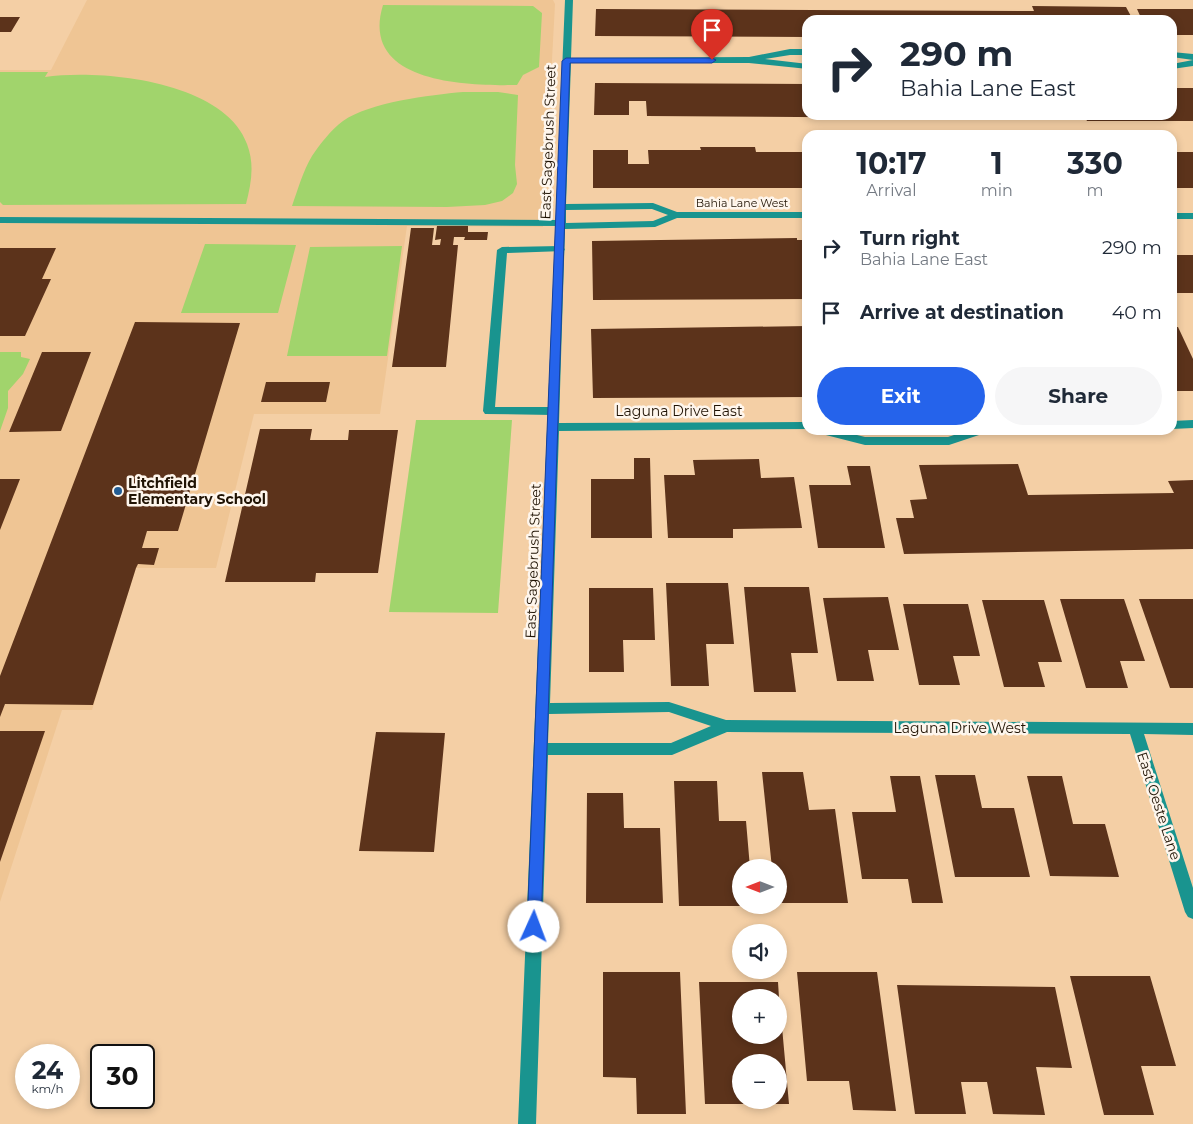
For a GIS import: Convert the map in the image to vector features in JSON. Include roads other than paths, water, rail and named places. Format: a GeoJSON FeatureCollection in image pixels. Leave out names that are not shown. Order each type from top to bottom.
{"type":"FeatureCollection","features":[{"type":"Feature","properties":{"kind":"street","name":"East Sagebrush Street"},"geometry":{"type":"LineString","coordinates":[[527,1124],[569,0]]}},
{"type":"Feature","properties":{"kind":"street"},"geometry":{"type":"LineString","coordinates":[[749,60],[790,52],[802,52]]}},
{"type":"Feature","properties":{"kind":"street"},"geometry":{"type":"LineString","coordinates":[[1177,55],[1193,57]]}},
{"type":"Feature","properties":{"kind":"street"},"geometry":{"type":"LineString","coordinates":[[566,61],[749,60],[802,66]]}},
{"type":"Feature","properties":{"kind":"street"},"geometry":{"type":"LineString","coordinates":[[1177,66],[1193,63]]}},
{"type":"Feature","properties":{"kind":"street"},"geometry":{"type":"LineString","coordinates":[[562,207],[653,206],[676,215]]}},
{"type":"Feature","properties":{"kind":"street"},"geometry":{"type":"LineString","coordinates":[[0,220],[655,224],[676,215]]}},
{"type":"Feature","properties":{"kind":"street","name":"Bahia Lane West"},"geometry":{"type":"LineString","coordinates":[[676,215],[802,215]]}},
{"type":"Feature","properties":{"kind":"street"},"geometry":{"type":"LineString","coordinates":[[1177,216],[1193,216]]}},
{"type":"Feature","properties":{"kind":"street"},"geometry":{"type":"LineString","coordinates":[[553,410],[489,410],[502,250],[560,250]]}},
{"type":"Feature","properties":{"kind":"street"},"geometry":{"type":"LineString","coordinates":[[1177,424],[1193,424]]}},
{"type":"Feature","properties":{"kind":"street","name":"Laguna Drive East"},"geometry":{"type":"LineString","coordinates":[[553,427],[802,426]]}},
{"type":"Feature","properties":{"kind":"street"},"geometry":{"type":"LineString","coordinates":[[842,435],[865,441],[949,441],[966,435]]}},
{"type":"Feature","properties":{"kind":"street","name":"Laguna Drive West"},"geometry":{"type":"LineString","coordinates":[[542,709],[669,707],[726,726],[1193,729]]}},
{"type":"Feature","properties":{"kind":"street","name":"Laguna Drive West"},"geometry":{"type":"LineString","coordinates":[[540,749],[672,748],[726,726]]}},
{"type":"Feature","properties":{"kind":"street","name":"East Oeste Lane"},"geometry":{"type":"LineString","coordinates":[[1135,729],[1193,912]]}},
{"type":"Feature","properties":{"kind":"place","name":"Litchfield Elementary School"},"geometry":{"type":"Point","coordinates":[118,491]}}]}
